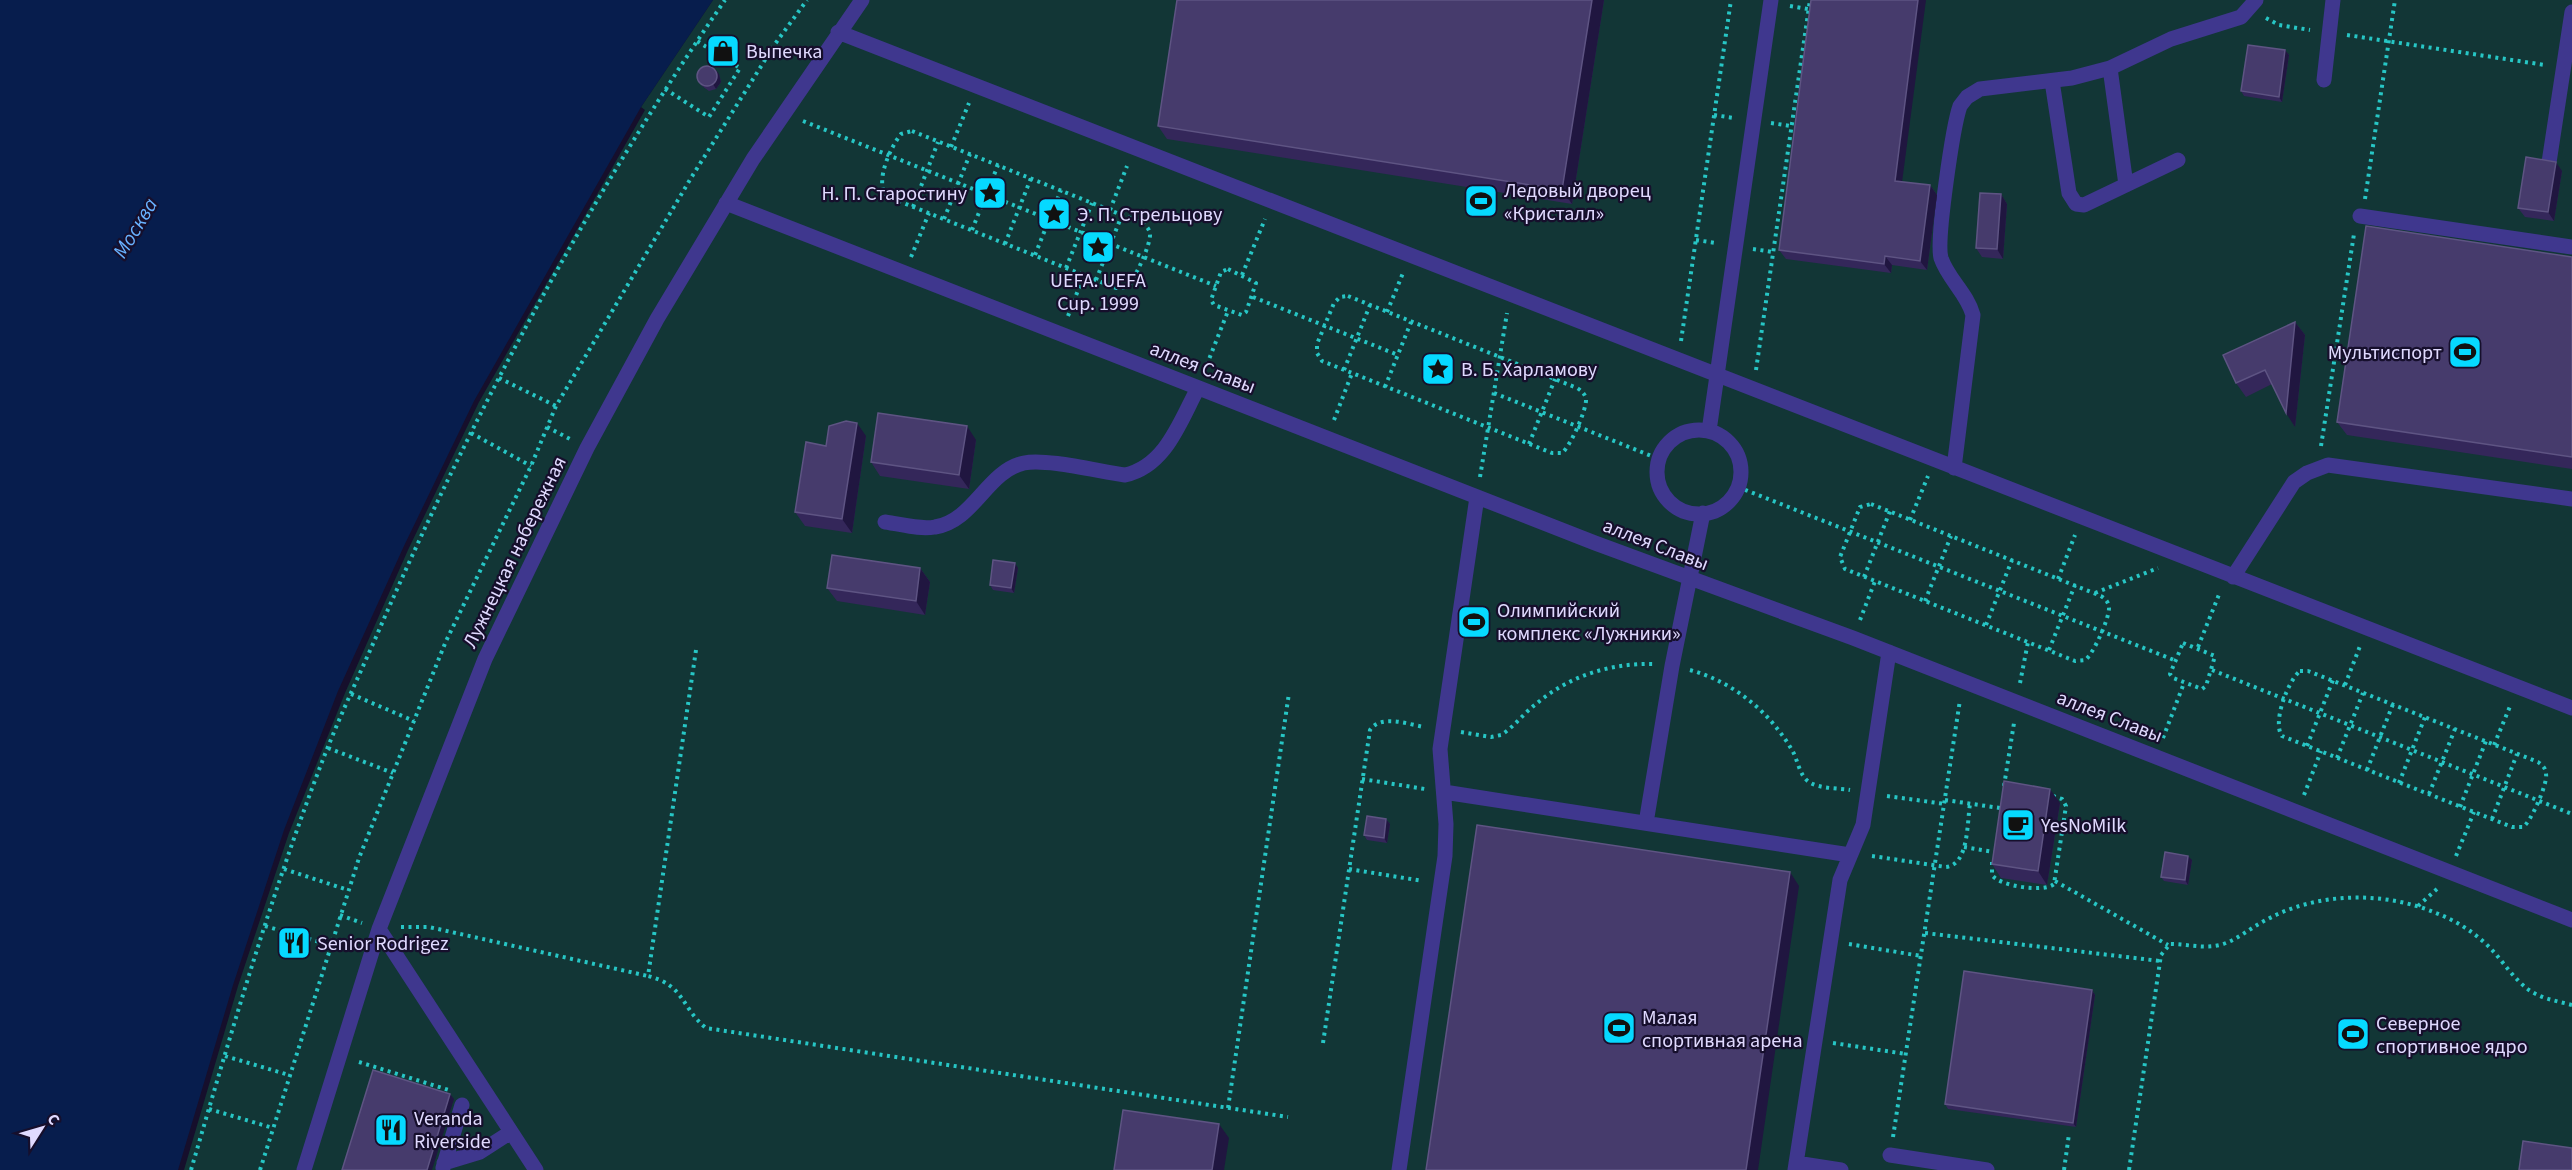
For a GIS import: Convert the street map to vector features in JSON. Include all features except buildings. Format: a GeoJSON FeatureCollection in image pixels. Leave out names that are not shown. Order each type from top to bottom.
{"type":"FeatureCollection","features":[{"type":"Feature","properties":{"kind":"street","name":"Лужнецкая набережная"},"geometry":{"type":"LineString","coordinates":[[304,1170],[379,929],[485,659],[587,448],[657,319],[726,203],[838,32],[862,0]]}},
{"type":"Feature","properties":{"kind":"street"},"geometry":{"type":"LineString","coordinates":[[1709,431],[1772,0]]}},
{"type":"Feature","properties":{"kind":"street"},"geometry":{"type":"LineString","coordinates":[[2324,80],[2333,0]]}},
{"type":"Feature","properties":{"kind":"street"},"geometry":{"type":"LineString","coordinates":[[1954,468],[1973,322],[1971,307],[1947,272],[1939,242],[1958,113],[1967,97],[1980,89],[2052,81],[2110,68],[2171,39],[2230,22],[2241,17],[2255,3]]}},
{"type":"Feature","properties":{"kind":"street"},"geometry":{"type":"LineString","coordinates":[[2548,169],[2572,12]]}},
{"type":"Feature","properties":{"kind":"street"},"geometry":{"type":"LineString","coordinates":[[838,32],[2572,708]]}},
{"type":"Feature","properties":{"kind":"street"},"geometry":{"type":"LineString","coordinates":[[2110,68],[2126,185]]}},
{"type":"Feature","properties":{"kind":"street"},"geometry":{"type":"LineString","coordinates":[[2052,81],[2068,194],[2072,201],[2084,205],[2178,160]]}},
{"type":"Feature","properties":{"kind":"street","name":"аллея Славы"},"geometry":{"type":"LineString","coordinates":[[726,203],[1477,497],[1690,579],[1853,638],[2572,920]]}},
{"type":"Feature","properties":{"kind":"street"},"geometry":{"type":"LineString","coordinates":[[2360,216],[2572,247]]}},
{"type":"Feature","properties":{"kind":"street"},"geometry":{"type":"LineString","coordinates":[[885,522],[926,528],[944,525],[962,514],[1004,472],[1024,463],[1125,475],[1135,473],[1148,467],[1160,455],[1198,388]]}},
{"type":"Feature","properties":{"kind":"street"},"geometry":{"type":"LineString","coordinates":[[1693,430],[1709,431],[1729,442],[1736,452],[1740,463],[1738,486],[1725,505],[1703,513],[1692,513],[1671,502],[1659,483],[1659,459],[1666,445],[1678,435],[1693,430]]}},
{"type":"Feature","properties":{"kind":"street"},"geometry":{"type":"LineString","coordinates":[[2230,575],[2295,482],[2307,473],[2328,465],[2572,499]]}},
{"type":"Feature","properties":{"kind":"street"},"geometry":{"type":"LineString","coordinates":[[1399,1170],[1447,832],[1440,749],[1477,497]]}},
{"type":"Feature","properties":{"kind":"street"},"geometry":{"type":"LineString","coordinates":[[1646,823],[1672,666],[1703,513]]}},
{"type":"Feature","properties":{"kind":"street"},"geometry":{"type":"LineString","coordinates":[[1841,1170],[1795,1166],[1840,880],[1863,825],[1889,652]]}},
{"type":"Feature","properties":{"kind":"street"},"geometry":{"type":"LineString","coordinates":[[1444,792],[1850,854]]}},
{"type":"Feature","properties":{"kind":"street"},"geometry":{"type":"LineString","coordinates":[[379,929],[536,1170]]}},
{"type":"Feature","properties":{"kind":"street"},"geometry":{"type":"LineString","coordinates":[[443,1166],[462,1105]]}},
{"type":"Feature","properties":{"kind":"street"},"geometry":{"type":"LineString","coordinates":[[443,1166],[480,1152],[511,1132]]}},
{"type":"Feature","properties":{"kind":"street"},"geometry":{"type":"LineString","coordinates":[[1890,1155],[1987,1170]]}},
{"type":"Feature","properties":{"kind":"path"},"geometry":{"type":"LineString","coordinates":[[191,1170],[284,869],[328,748],[414,547],[499,378],[567,254],[665,89],[725,0]]}},
{"type":"Feature","properties":{"kind":"path"},"geometry":{"type":"LineString","coordinates":[[260,1170],[348,890],[393,773],[447,641],[531,466],[556,406],[685,187],[775,44],[807,0]]}},
{"type":"Feature","properties":{"kind":"path"},"geometry":{"type":"LineString","coordinates":[[1678,360],[1731,0]]}},
{"type":"Feature","properties":{"kind":"path"},"geometry":{"type":"LineString","coordinates":[[1753,389],[1810,0]]}},
{"type":"Feature","properties":{"kind":"path"},"geometry":{"type":"LineString","coordinates":[[2255,3],[2265,18],[2279,25],[2564,68]]}},
{"type":"Feature","properties":{"kind":"path"},"geometry":{"type":"LineString","coordinates":[[665,89],[709,117],[740,68],[697,40]]}},
{"type":"Feature","properties":{"kind":"path"},"geometry":{"type":"LineString","coordinates":[[951,147],[975,86]]}},
{"type":"Feature","properties":{"kind":"path"},"geometry":{"type":"LineString","coordinates":[[798,119],[1216,286]]}},
{"type":"Feature","properties":{"kind":"path"},"geometry":{"type":"LineString","coordinates":[[908,131],[938,142],[1142,223],[1149,229],[1150,238],[1134,280],[1127,287],[1116,288],[886,196],[881,188],[881,179],[898,138],[908,131]]}},
{"type":"Feature","properties":{"kind":"path"},"geometry":{"type":"LineString","coordinates":[[912,207],[938,142]]}},
{"type":"Feature","properties":{"kind":"path"},"geometry":{"type":"LineString","coordinates":[[1110,210],[1134,148]]}},
{"type":"Feature","properties":{"kind":"path"},"geometry":{"type":"LineString","coordinates":[[944,219],[970,154]]}},
{"type":"Feature","properties":{"kind":"path"},"geometry":{"type":"LineString","coordinates":[[972,231],[998,165]]}},
{"type":"Feature","properties":{"kind":"path"},"geometry":{"type":"LineString","coordinates":[[1005,244],[1031,178]]}},
{"type":"Feature","properties":{"kind":"path"},"geometry":{"type":"LineString","coordinates":[[1035,255],[1061,190]]}},
{"type":"Feature","properties":{"kind":"path"},"geometry":{"type":"LineString","coordinates":[[1242,275],[1272,202]]}},
{"type":"Feature","properties":{"kind":"path"},"geometry":{"type":"LineString","coordinates":[[1066,268],[1092,203]]}},
{"type":"Feature","properties":{"kind":"path"},"geometry":{"type":"LineString","coordinates":[[905,273],[929,213]]}},
{"type":"Feature","properties":{"kind":"path"},"geometry":{"type":"LineString","coordinates":[[1096,280],[1122,215]]}},
{"type":"Feature","properties":{"kind":"path"},"geometry":{"type":"LineString","coordinates":[[1387,312],[1410,255]]}},
{"type":"Feature","properties":{"kind":"path"},"geometry":{"type":"LineString","coordinates":[[1223,270],[1255,281],[1257,286],[1245,314],[1228,311],[1211,303],[1216,286],[1223,270]]}},
{"type":"Feature","properties":{"kind":"path"},"geometry":{"type":"LineString","coordinates":[[1061,334],[1084,275]]}},
{"type":"Feature","properties":{"kind":"path"},"geometry":{"type":"LineString","coordinates":[[1477,497],[1510,294]]}},
{"type":"Feature","properties":{"kind":"path"},"geometry":{"type":"LineString","coordinates":[[1348,296],[1370,305],[1577,388],[1584,395],[1586,404],[1569,446],[1562,453],[1552,453],[1352,374],[1319,358],[1317,345],[1334,303],[1340,297],[1348,296]]}},
{"type":"Feature","properties":{"kind":"path"},"geometry":{"type":"LineString","coordinates":[[1253,297],[1398,355]]}},
{"type":"Feature","properties":{"kind":"path"},"geometry":{"type":"LineString","coordinates":[[1344,370],[1370,305]]}},
{"type":"Feature","properties":{"kind":"path"},"geometry":{"type":"LineString","coordinates":[[1198,388],[1228,311]]}},
{"type":"Feature","properties":{"kind":"path"},"geometry":{"type":"LineString","coordinates":[[1385,387],[1411,322]]}},
{"type":"Feature","properties":{"kind":"path"},"geometry":{"type":"LineString","coordinates":[[1327,438],[1352,374]]}},
{"type":"Feature","properties":{"kind":"path"},"geometry":{"type":"LineString","coordinates":[[499,378],[556,406]]}},
{"type":"Feature","properties":{"kind":"path"},"geometry":{"type":"LineString","coordinates":[[1529,444],[1555,379]]}},
{"type":"Feature","properties":{"kind":"path"},"geometry":{"type":"LineString","coordinates":[[1494,393],[1659,459]]}},
{"type":"Feature","properties":{"kind":"path"},"geometry":{"type":"LineString","coordinates":[[547,427],[587,448]]}},
{"type":"Feature","properties":{"kind":"path"},"geometry":{"type":"LineString","coordinates":[[471,433],[531,466]]}},
{"type":"Feature","properties":{"kind":"path"},"geometry":{"type":"LineString","coordinates":[[1910,520],[1934,460]]}},
{"type":"Feature","properties":{"kind":"path"},"geometry":{"type":"LineString","coordinates":[[1738,486],[2174,660]]}},
{"type":"Feature","properties":{"kind":"path"},"geometry":{"type":"LineString","coordinates":[[1871,504],[1890,511],[2105,599],[2109,606],[2093,653],[2085,660],[2075,661],[1845,569],[1840,561],[1840,552],[1857,510],[1863,505],[1871,504]]}},
{"type":"Feature","properties":{"kind":"path"},"geometry":{"type":"LineString","coordinates":[[1864,577],[1890,511]]}},
{"type":"Feature","properties":{"kind":"path"},"geometry":{"type":"LineString","coordinates":[[2058,579],[2082,518]]}},
{"type":"Feature","properties":{"kind":"path"},"geometry":{"type":"LineString","coordinates":[[1925,601],[1951,536]]}},
{"type":"Feature","properties":{"kind":"path"},"geometry":{"type":"LineString","coordinates":[[2094,593],[2183,557]]}},
{"type":"Feature","properties":{"kind":"path"},"geometry":{"type":"LineString","coordinates":[[1986,626],[2012,560]]}},
{"type":"Feature","properties":{"kind":"path"},"geometry":{"type":"LineString","coordinates":[[2198,647],[2230,575]]}},
{"type":"Feature","properties":{"kind":"path"},"geometry":{"type":"LineString","coordinates":[[1853,638],[1875,581]]}},
{"type":"Feature","properties":{"kind":"path"},"geometry":{"type":"LineString","coordinates":[[2049,650],[2075,585]]}},
{"type":"Feature","properties":{"kind":"path"},"geometry":{"type":"LineString","coordinates":[[2345,685],[2367,628]]}},
{"type":"Feature","properties":{"kind":"path"},"geometry":{"type":"LineString","coordinates":[[2014,790],[2003,789],[2028,642]]}},
{"type":"Feature","properties":{"kind":"path"},"geometry":{"type":"LineString","coordinates":[[2183,643],[2198,647],[2215,656],[2204,688],[2184,683],[2170,674],[2174,660],[2183,643]]}},
{"type":"Feature","properties":{"kind":"path"},"geometry":{"type":"LineString","coordinates":[[648,976],[696,650]]}},
{"type":"Feature","properties":{"kind":"path"},"geometry":{"type":"LineString","coordinates":[[1323,1043],[1369,735],[1375,724],[1383,721],[1497,736],[1504,733],[1545,696],[1580,676],[1630,664],[1672,666],[1718,681],[1752,702],[1783,736],[1810,782],[1868,793],[2001,808]]}},
{"type":"Feature","properties":{"kind":"path"},"geometry":{"type":"LineString","coordinates":[[2211,670],[2572,814]]}},
{"type":"Feature","properties":{"kind":"path"},"geometry":{"type":"LineString","coordinates":[[2301,671],[2308,671],[2333,680],[2538,762],[2545,769],[2547,778],[2530,820],[2523,827],[2512,827],[2282,736],[2277,719],[2294,677],[2301,671]]}},
{"type":"Feature","properties":{"kind":"path"},"geometry":{"type":"LineString","coordinates":[[2307,746],[2333,680]]}},
{"type":"Feature","properties":{"kind":"path"},"geometry":{"type":"LineString","coordinates":[[1890,1155],[1963,681]]}},
{"type":"Feature","properties":{"kind":"path"},"geometry":{"type":"LineString","coordinates":[[2155,756],[2184,683]]}},
{"type":"Feature","properties":{"kind":"path"},"geometry":{"type":"LineString","coordinates":[[2494,745],[2517,687]]}},
{"type":"Feature","properties":{"kind":"path"},"geometry":{"type":"LineString","coordinates":[[1228,1108],[1289,693]]}},
{"type":"Feature","properties":{"kind":"path"},"geometry":{"type":"LineString","coordinates":[[2337,758],[2363,693]]}},
{"type":"Feature","properties":{"kind":"path"},"geometry":{"type":"LineString","coordinates":[[351,694],[414,722]]}},
{"type":"Feature","properties":{"kind":"path"},"geometry":{"type":"LineString","coordinates":[[2367,770],[2393,704]]}},
{"type":"Feature","properties":{"kind":"path"},"geometry":{"type":"LineString","coordinates":[[2399,783],[2425,717]]}},
{"type":"Feature","properties":{"kind":"path"},"geometry":{"type":"LineString","coordinates":[[2429,794],[2455,729]]}},
{"type":"Feature","properties":{"kind":"path"},"geometry":{"type":"LineString","coordinates":[[2460,807],[2486,741]]}},
{"type":"Feature","properties":{"kind":"path"},"geometry":{"type":"LineString","coordinates":[[328,748],[393,773]]}},
{"type":"Feature","properties":{"kind":"path"},"geometry":{"type":"LineString","coordinates":[[2297,812],[2321,751]]}},
{"type":"Feature","properties":{"kind":"path"},"geometry":{"type":"LineString","coordinates":[[2492,819],[2517,754]]}},
{"type":"Feature","properties":{"kind":"path"},"geometry":{"type":"LineString","coordinates":[[1362,779],[1444,792]]}},
{"type":"Feature","properties":{"kind":"path"},"geometry":{"type":"LineString","coordinates":[[1995,841],[1991,871],[1997,881],[2044,889],[2052,886],[2055,880],[2066,806],[2062,799],[2047,795]]}},
{"type":"Feature","properties":{"kind":"path"},"geometry":{"type":"LineString","coordinates":[[1999,819],[2002,798]]}},
{"type":"Feature","properties":{"kind":"path"},"geometry":{"type":"LineString","coordinates":[[1850,854],[1935,866],[1955,865],[1960,860],[1964,847],[1970,804]]}},
{"type":"Feature","properties":{"kind":"path"},"geometry":{"type":"LineString","coordinates":[[1964,847],[1994,852]]}},
{"type":"Feature","properties":{"kind":"path"},"geometry":{"type":"LineString","coordinates":[[284,869],[348,890]]}},
{"type":"Feature","properties":{"kind":"path"},"geometry":{"type":"LineString","coordinates":[[1349,869],[1441,883]]}},
{"type":"Feature","properties":{"kind":"path"},"geometry":{"type":"LineString","coordinates":[[2055,880],[2168,945],[2209,947],[2226,943],[2268,918],[2318,902],[2354,897],[2396,901],[2418,906],[2456,922],[2491,948],[2527,988],[2545,998],[2572,1005]]}},
{"type":"Feature","properties":{"kind":"path"},"geometry":{"type":"LineString","coordinates":[[265,926],[330,945]]}},
{"type":"Feature","properties":{"kind":"path"},"geometry":{"type":"LineString","coordinates":[[379,929],[429,927],[661,979],[675,988],[698,1021],[711,1030],[1288,1117]]}},
{"type":"Feature","properties":{"kind":"path"},"geometry":{"type":"LineString","coordinates":[[1925,933],[2160,961]]}},
{"type":"Feature","properties":{"kind":"path"},"geometry":{"type":"LineString","coordinates":[[1830,941],[1921,956]]}},
{"type":"Feature","properties":{"kind":"path"},"geometry":{"type":"LineString","coordinates":[[2129,1170],[2160,961],[2168,945]]}},
{"type":"Feature","properties":{"kind":"path"},"geometry":{"type":"LineString","coordinates":[[1815,1040],[1906,1054]]}},
{"type":"Feature","properties":{"kind":"path"},"geometry":{"type":"LineString","coordinates":[[338,1055],[456,1092],[461,1097],[462,1105]]}},
{"type":"Feature","properties":{"kind":"path"},"geometry":{"type":"LineString","coordinates":[[225,1056],[289,1075]]}},
{"type":"Feature","properties":{"kind":"path"},"geometry":{"type":"LineString","coordinates":[[208,1109],[273,1128]]}},
{"type":"Feature","properties":{"kind":"path"},"geometry":{"type":"LineString","coordinates":[[2064,1170],[2069,1134]]}},
{"type":"Feature","properties":{"kind":"green space","name":"Олимпийский комплекс «Лужники»"},"geometry":{"type":"Polygon","coordinates":[[[713,0],[2572,0],[2572,1170],[184,1170],[238,986],[289,833],[345,693],[408,550],[479,402],[645,110],[641,107],[713,0]]]}},
{"type":"Feature","properties":{"kind":"water","name":"Москва"},"geometry":{"type":"Polygon","coordinates":[[[0,0],[713,0],[641,107],[474,401],[403,548],[338,691],[284,830],[233,985],[178,1170],[0,1170],[0,0]]]}},
{"type":"Feature","properties":{"kind":"place","name":"Выпечка"},"geometry":{"type":"Point","coordinates":[723,51]}},
{"type":"Feature","properties":{"kind":"place","name":"Н. П. Старостину"},"geometry":{"type":"Point","coordinates":[990,193]}},
{"type":"Feature","properties":{"kind":"place","name":"Ледовый дворец «Кристалл»"},"geometry":{"type":"Point","coordinates":[1481,201]}},
{"type":"Feature","properties":{"kind":"place","name":"Э. П. Стрельцову"},"geometry":{"type":"Point","coordinates":[1054,214]}},
{"type":"Feature","properties":{"kind":"place","name":"UEFA. UEFA Cup. 1999"},"geometry":{"type":"Point","coordinates":[1098,247]}},
{"type":"Feature","properties":{"kind":"place","name":"Мультиспорт"},"geometry":{"type":"Point","coordinates":[2465,352]}},
{"type":"Feature","properties":{"kind":"place","name":"В. Б. Харламову"},"geometry":{"type":"Point","coordinates":[1438,369]}},
{"type":"Feature","properties":{"kind":"place","name":"Олимпийский комплекс «Лужники»"},"geometry":{"type":"Point","coordinates":[1474,622]}},
{"type":"Feature","properties":{"kind":"place","name":"YesNoMilk"},"geometry":{"type":"Point","coordinates":[2018,825]}},
{"type":"Feature","properties":{"kind":"place","name":"Senior Rodrigez"},"geometry":{"type":"Point","coordinates":[294,943]}},
{"type":"Feature","properties":{"kind":"place","name":"Малая спортивная арена"},"geometry":{"type":"Point","coordinates":[1619,1028]}},
{"type":"Feature","properties":{"kind":"place","name":"Северное спортивное ядро"},"geometry":{"type":"Point","coordinates":[2353,1034]}},
{"type":"Feature","properties":{"kind":"place","name":"Veranda Riverside"},"geometry":{"type":"Point","coordinates":[391,1130]}}]}
